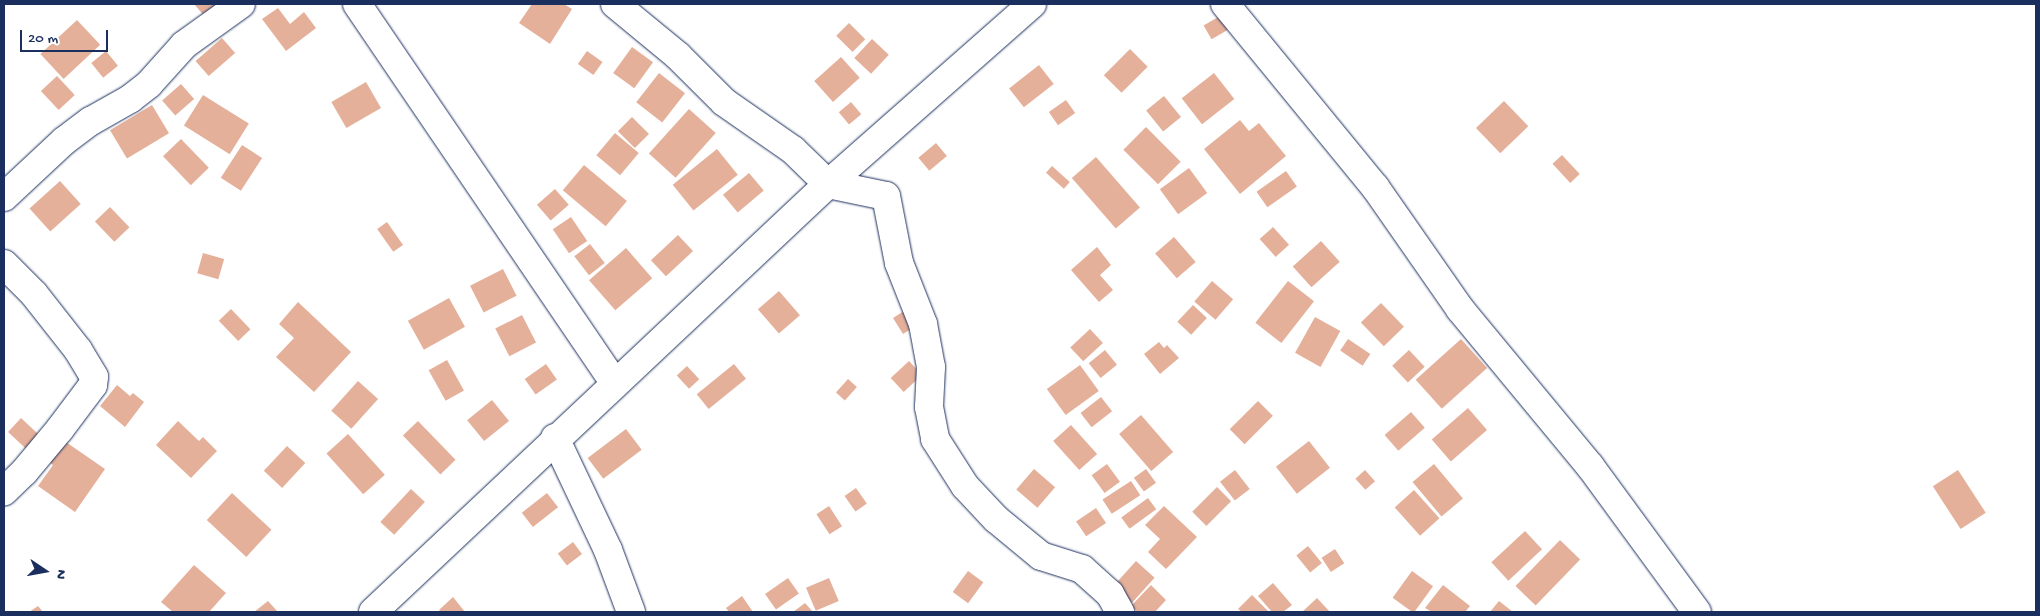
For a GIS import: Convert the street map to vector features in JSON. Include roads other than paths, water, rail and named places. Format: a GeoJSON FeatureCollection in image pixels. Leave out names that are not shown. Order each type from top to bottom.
{"type":"FeatureCollection","features":[{"type":"Feature","properties":{"kind":"street"},"geometry":{"type":"LineString","coordinates":[[4,196],[64,141],[91,120],[130,99],[184,45],[241,4]]}},
{"type":"Feature","properties":{"kind":"street"},"geometry":{"type":"LineString","coordinates":[[357,4],[614,382]]}},
{"type":"Feature","properties":{"kind":"street"},"geometry":{"type":"LineString","coordinates":[[615,4],[678,56],[724,102],[793,150],[828,184],[886,196],[899,263],[914,294],[923,324],[931,367],[929,407],[935,438],[965,486],[996,519],[1040,556],[1082,569],[1110,594],[1120,612]]}},
{"type":"Feature","properties":{"kind":"street"},"geometry":{"type":"LineString","coordinates":[[372,612],[614,382],[828,184],[1032,4]]}},
{"type":"Feature","properties":{"kind":"street"},"geometry":{"type":"LineString","coordinates":[[1225,4],[1375,187],[1460,309],[1590,466],[1696,612]]}},
{"type":"Feature","properties":{"kind":"street"},"geometry":{"type":"LineString","coordinates":[[4,264],[34,294],[78,350],[94,377],[93,385],[60,429],[24,472],[4,491]]}},
{"type":"Feature","properties":{"kind":"street"},"geometry":{"type":"LineString","coordinates":[[555,438],[608,550],[631,612]]}}]}
